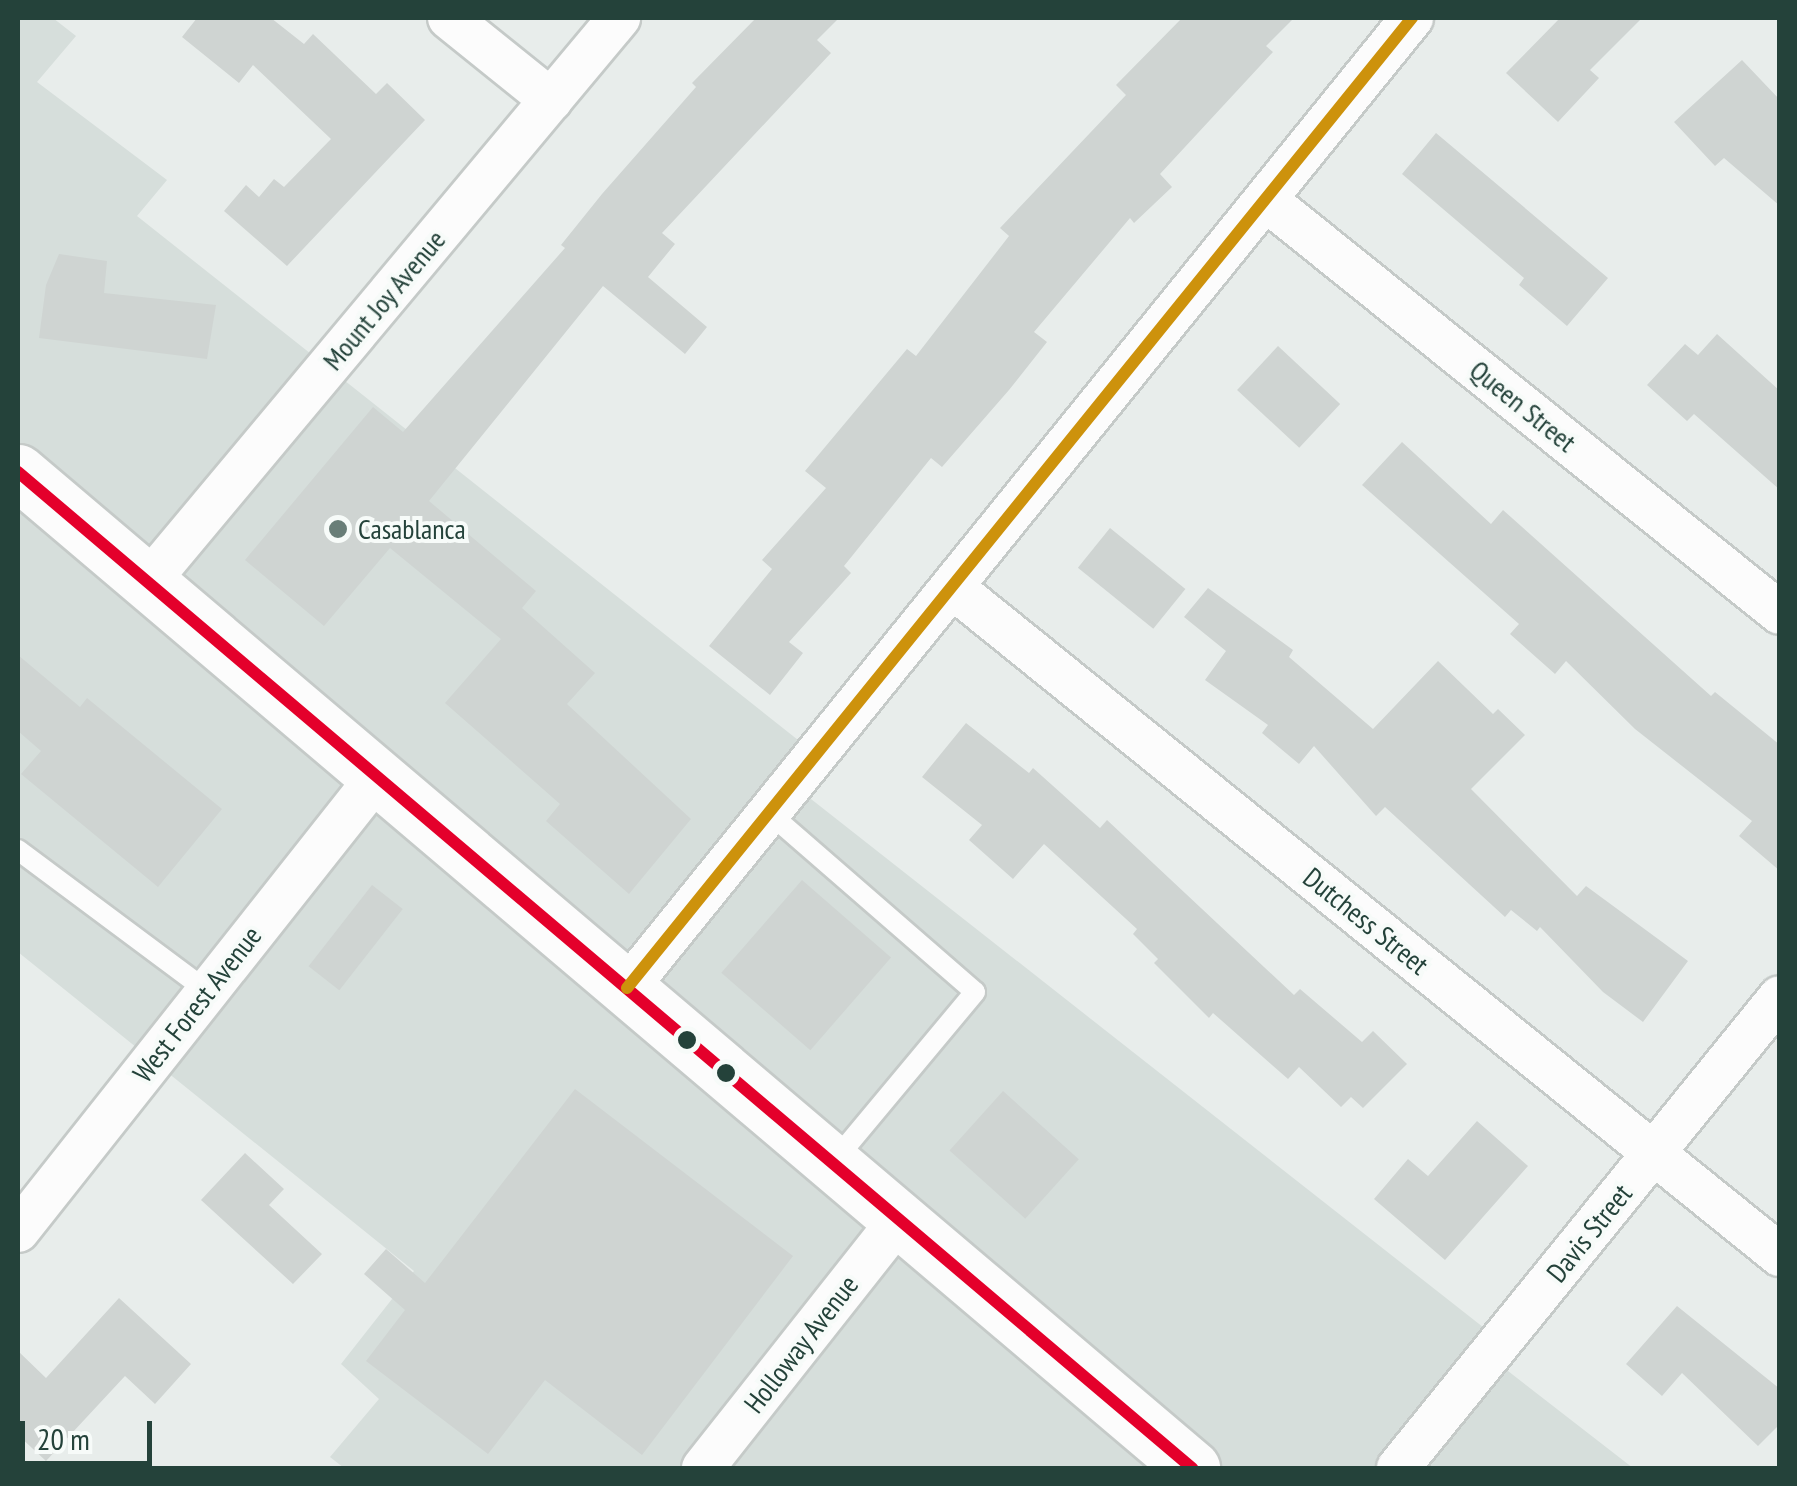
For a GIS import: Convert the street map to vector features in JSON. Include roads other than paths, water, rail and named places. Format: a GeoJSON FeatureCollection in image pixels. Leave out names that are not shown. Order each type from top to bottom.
{"type":"FeatureCollection","features":[{"type":"Feature","properties":{"kind":"main road"},"geometry":{"type":"LineString","coordinates":[[18,472],[1192,1468]]}},
{"type":"Feature","properties":{"kind":"street"},"geometry":{"type":"LineString","coordinates":[[448,18],[550,100]]}},
{"type":"Feature","properties":{"kind":"street","name":"Mount Joy Avenue"},"geometry":{"type":"LineString","coordinates":[[148,582],[619,18]]}},
{"type":"Feature","properties":{"kind":"street"},"geometry":{"type":"LineString","coordinates":[[626,988],[1412,18]]}},
{"type":"Feature","properties":{"kind":"street","name":"Queen Street"},"geometry":{"type":"LineString","coordinates":[[1266,200],[1780,613]]}},
{"type":"Feature","properties":{"kind":"street","name":"Dutchess Street"},"geometry":{"type":"LineString","coordinates":[[952,587],[1780,1255]]}},
{"type":"Feature","properties":{"kind":"street","name":"West Forest Avenue"},"geometry":{"type":"LineString","coordinates":[[18,1231],[377,777]]}},
{"type":"Feature","properties":{"kind":"street","name":"Davis Street"},"geometry":{"type":"LineString","coordinates":[[1398,1468],[1780,996]]}},
{"type":"Feature","properties":{"kind":"street","name":"Holloway Avenue"},"geometry":{"type":"LineString","coordinates":[[703,1468],[899,1220]]}},
{"type":"Feature","properties":{"kind":"lane"},"geometry":{"type":"LineString","coordinates":[[768,812],[975,992],[832,1163]]}},
{"type":"Feature","properties":{"kind":"lane"},"geometry":{"type":"LineString","coordinates":[[18,850],[207,992]]}},
{"type":"Feature","properties":{"kind":"place","name":"Casablanca"},"geometry":{"type":"Point","coordinates":[338,529]}}]}
